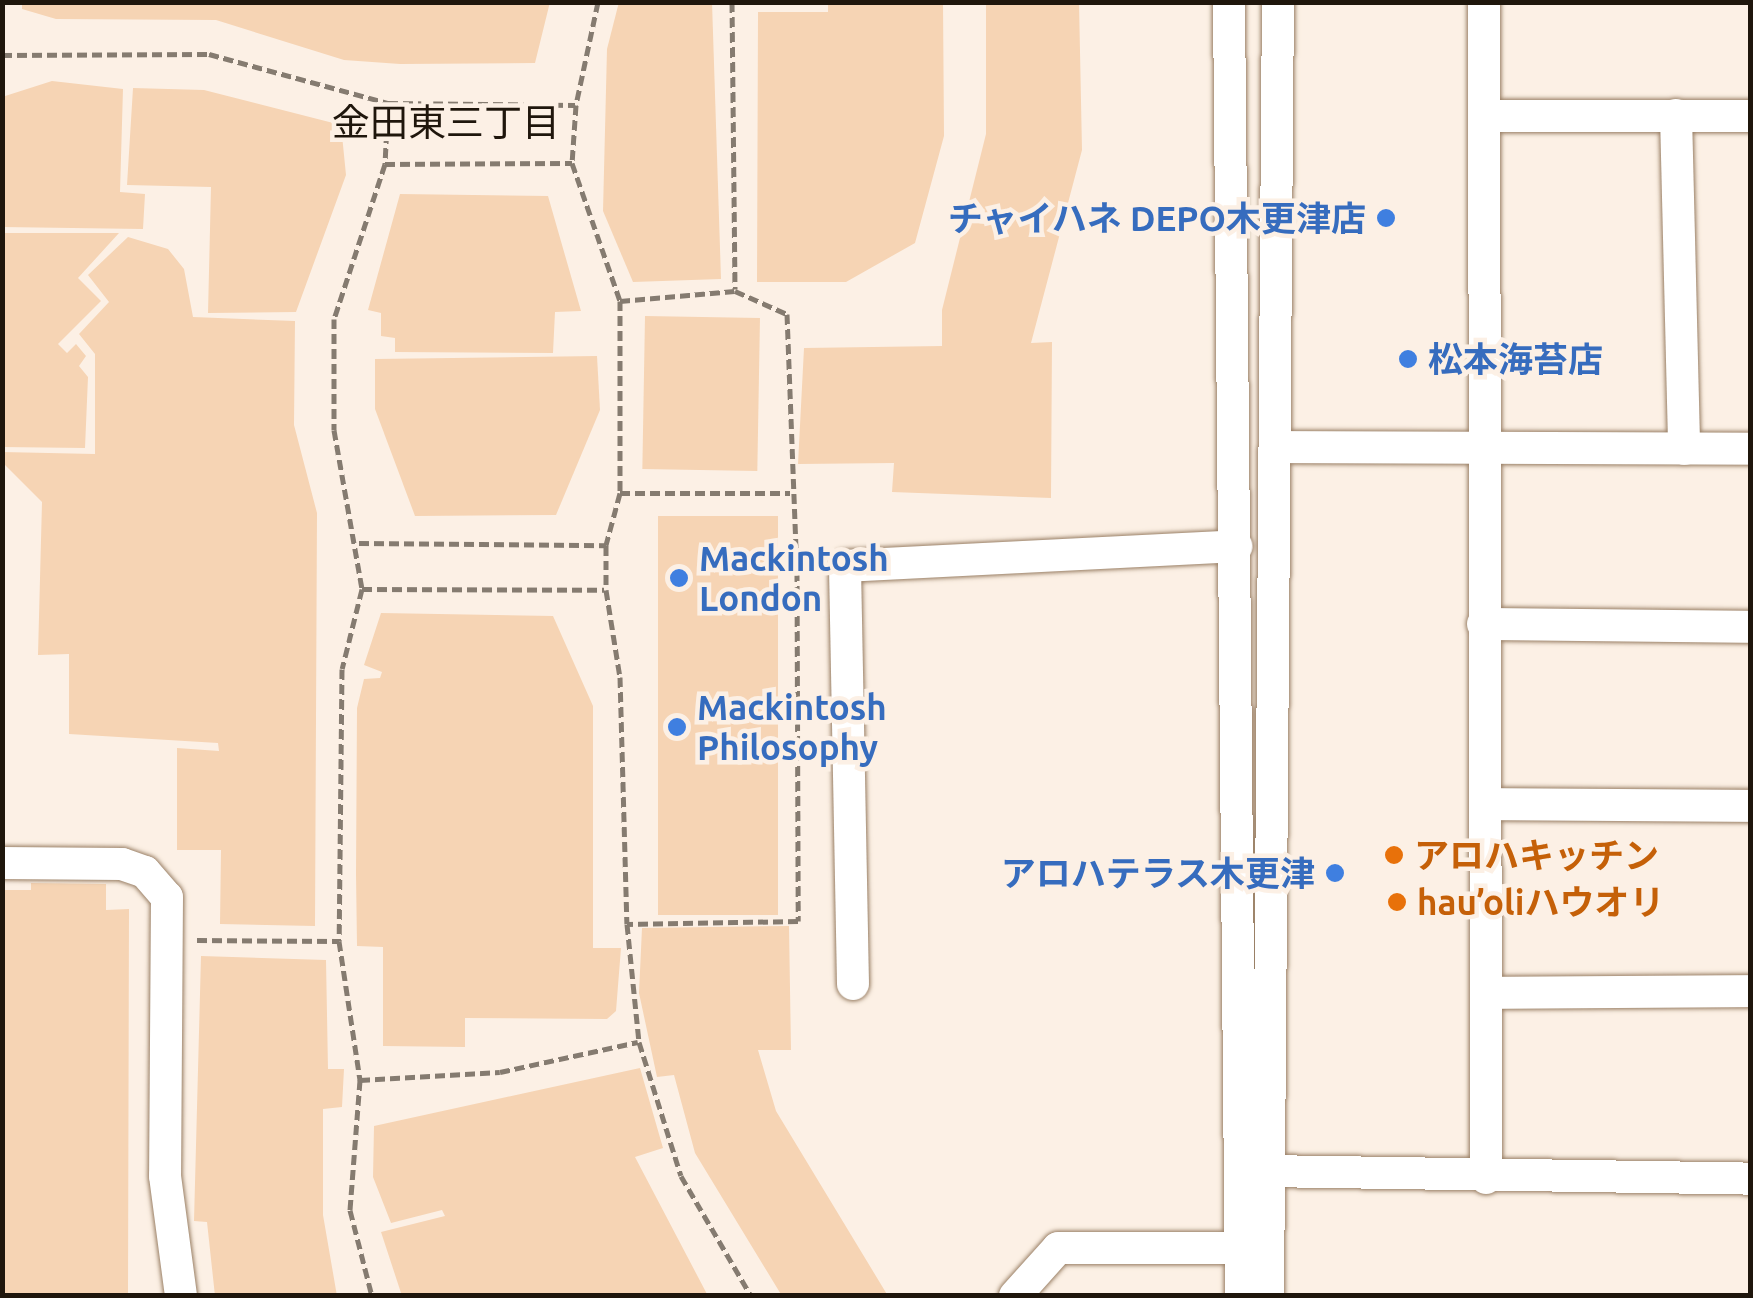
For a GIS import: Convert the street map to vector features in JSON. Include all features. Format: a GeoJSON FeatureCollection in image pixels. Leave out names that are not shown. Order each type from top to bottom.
{"type":"FeatureCollection","features":[{"type":"Feature","properties":{"kind":"street"},"geometry":{"type":"LineString","coordinates":[[1229,2],[1242,1296]]}},
{"type":"Feature","properties":{"kind":"street"},"geometry":{"type":"LineString","coordinates":[[1268,1296],[1265,1171],[1278,2]]}},
{"type":"Feature","properties":{"kind":"street"},"geometry":{"type":"LineString","coordinates":[[1484,2],[1486,1178]]}},
{"type":"Feature","properties":{"kind":"street"},"geometry":{"type":"LineString","coordinates":[[1676,115],[1684,449]]}},
{"type":"Feature","properties":{"kind":"street"},"geometry":{"type":"LineString","coordinates":[[1484,116],[1750,116]]}},
{"type":"Feature","properties":{"kind":"street"},"geometry":{"type":"LineString","coordinates":[[1275,447],[1750,449]]}},
{"type":"Feature","properties":{"kind":"street"},"geometry":{"type":"LineString","coordinates":[[853,984],[845,566],[1236,546]]}},
{"type":"Feature","properties":{"kind":"street"},"geometry":{"type":"LineString","coordinates":[[1483,624],[1750,628]]}},
{"type":"Feature","properties":{"kind":"street"},"geometry":{"type":"LineString","coordinates":[[1487,804],[1750,806]]}},
{"type":"Feature","properties":{"kind":"street"},"geometry":{"type":"LineString","coordinates":[[2,863],[122,864],[145,872],[166,897],[165,1176],[181,1296]]}},
{"type":"Feature","properties":{"kind":"street"},"geometry":{"type":"LineString","coordinates":[[1486,993],[1750,991]]}},
{"type":"Feature","properties":{"kind":"street"},"geometry":{"type":"LineString","coordinates":[[1265,1171],[1486,1178],[1750,1179]]}},
{"type":"Feature","properties":{"kind":"street"},"geometry":{"type":"LineString","coordinates":[[1015,1296],[1058,1248],[1242,1248]]}},
{"type":"Feature","properties":{"kind":"path"},"geometry":{"type":"LineString","coordinates":[[598,2],[576,104],[572,163],[620,301],[620,492],[606,545],[606,590],[620,676],[627,924],[638,1042],[681,1176],[751,1296]]}},
{"type":"Feature","properties":{"kind":"path"},"geometry":{"type":"LineString","coordinates":[[732,2],[734,291]]}},
{"type":"Feature","properties":{"kind":"path"},"geometry":{"type":"LineString","coordinates":[[2,55],[209,54],[388,102],[576,104]]}},
{"type":"Feature","properties":{"kind":"path"},"geometry":{"type":"LineString","coordinates":[[372,1296],[350,1210],[360,1080],[339,941],[342,670],[362,590],[358,543],[334,430],[334,319],[385,164],[388,102]]}},
{"type":"Feature","properties":{"kind":"path"},"geometry":{"type":"LineString","coordinates":[[385,164],[572,163]]}},
{"type":"Feature","properties":{"kind":"path"},"geometry":{"type":"LineString","coordinates":[[620,301],[734,291],[787,314],[790,492],[797,570],[798,921],[627,924]]}},
{"type":"Feature","properties":{"kind":"path"},"geometry":{"type":"LineString","coordinates":[[620,492],[790,492]]}},
{"type":"Feature","properties":{"kind":"path"},"geometry":{"type":"LineString","coordinates":[[358,543],[606,545]]}},
{"type":"Feature","properties":{"kind":"path"},"geometry":{"type":"LineString","coordinates":[[362,590],[606,590]]}},
{"type":"Feature","properties":{"kind":"path"},"geometry":{"type":"LineString","coordinates":[[190,940],[339,941]]}},
{"type":"Feature","properties":{"kind":"path"},"geometry":{"type":"LineString","coordinates":[[360,1080],[500,1072],[638,1042]]}},
{"type":"Feature","properties":{"kind":"building"},"geometry":{"type":"Polygon","coordinates":[[[22,2],[550,2],[535,63],[400,64],[344,60],[216,20],[56,19],[22,9],[22,2]]]}},
{"type":"Feature","properties":{"kind":"building"},"geometry":{"type":"Polygon","coordinates":[[[619,2],[712,2],[721,279],[633,282],[603,211],[607,49],[619,2]]]}},
{"type":"Feature","properties":{"kind":"building"},"geometry":{"type":"Polygon","coordinates":[[[828,2],[943,2],[944,136],[915,243],[846,282],[757,282],[758,12],[828,12],[828,2]]]}},
{"type":"Feature","properties":{"kind":"building"},"geometry":{"type":"Polygon","coordinates":[[[986,2],[1079,2],[1082,150],[1031,343],[1052,342],[1051,498],[892,492],[894,463],[798,464],[804,348],[942,346],[942,310],[986,134],[986,2]]]}},
{"type":"Feature","properties":{"kind":"building"},"geometry":{"type":"Polygon","coordinates":[[[52,81],[123,89],[120,192],[145,194],[143,229],[2,227],[2,97],[52,81]]]}},
{"type":"Feature","properties":{"kind":"building"},"geometry":{"type":"Polygon","coordinates":[[[133,88],[204,90],[341,125],[346,175],[296,312],[208,313],[211,187],[127,185],[133,88]]]}},
{"type":"Feature","properties":{"kind":"building"},"geometry":{"type":"Polygon","coordinates":[[[400,194],[548,196],[581,311],[555,312],[553,353],[395,352],[395,338],[381,336],[381,313],[368,310],[400,194]]]}},
{"type":"Feature","properties":{"kind":"building"},"geometry":{"type":"Polygon","coordinates":[[[2,233],[119,233],[78,278],[101,301],[58,344],[67,353],[76,344],[86,356],[79,366],[88,377],[85,448],[2,447],[2,233]]]}},
{"type":"Feature","properties":{"kind":"building"},"geometry":{"type":"Polygon","coordinates":[[[128,237],[168,249],[184,269],[193,317],[295,321],[294,425],[317,513],[315,926],[220,924],[221,850],[177,850],[177,748],[219,751],[218,743],[69,734],[69,654],[38,655],[42,502],[2,462],[2,452],[95,454],[95,354],[79,334],[109,302],[88,275],[128,237]]]}},
{"type":"Feature","properties":{"kind":"building"},"geometry":{"type":"Polygon","coordinates":[[[645,316],[760,318],[757,471],[642,469],[645,316]]]}},
{"type":"Feature","properties":{"kind":"building"},"geometry":{"type":"Polygon","coordinates":[[[597,356],[600,410],[556,515],[415,516],[375,409],[375,359],[597,356]]]}},
{"type":"Feature","properties":{"kind":"building"},"geometry":{"type":"Polygon","coordinates":[[[658,516],[778,516],[778,915],[658,915],[658,516]]]}},
{"type":"Feature","properties":{"kind":"building"},"geometry":{"type":"Polygon","coordinates":[[[381,613],[553,616],[593,706],[593,948],[621,948],[616,1011],[607,1019],[465,1018],[465,1047],[383,1046],[383,947],[357,946],[356,874],[357,708],[364,679],[380,678],[382,672],[364,665],[381,613]]]}},
{"type":"Feature","properties":{"kind":"building"},"geometry":{"type":"Polygon","coordinates":[[[31,883],[106,884],[106,910],[129,909],[128,1296],[2,1296],[2,890],[31,890],[31,883]]]}},
{"type":"Feature","properties":{"kind":"building"},"geometry":{"type":"Polygon","coordinates":[[[789,926],[791,1050],[758,1050],[776,1111],[888,1296],[782,1296],[695,1153],[674,1075],[657,1077],[639,993],[642,928],[789,926]]]}},
{"type":"Feature","properties":{"kind":"building"},"geometry":{"type":"Polygon","coordinates":[[[201,956],[326,960],[328,1069],[344,1069],[342,1107],[323,1109],[323,1215],[337,1296],[215,1296],[207,1222],[194,1221],[201,956]]]}},
{"type":"Feature","properties":{"kind":"building"},"geometry":{"type":"Polygon","coordinates":[[[640,1068],[663,1148],[635,1157],[708,1296],[402,1296],[381,1232],[445,1216],[442,1210],[391,1223],[373,1177],[374,1126],[640,1068]]]}},
{"type":"Feature","properties":{"kind":"place","name":"チャイハネ DEPO木更津店"},"geometry":{"type":"Point","coordinates":[1386,218]}},
{"type":"Feature","properties":{"kind":"place","name":"松本海苔店"},"geometry":{"type":"Point","coordinates":[1408,359]}},
{"type":"Feature","properties":{"kind":"place","name":"Mackintosh London"},"geometry":{"type":"Point","coordinates":[679,578]}},
{"type":"Feature","properties":{"kind":"place","name":"Mackintosh Philosophy"},"geometry":{"type":"Point","coordinates":[677,727]}},
{"type":"Feature","properties":{"kind":"place","name":"アロハキッチン"},"geometry":{"type":"Point","coordinates":[1394,855]}},
{"type":"Feature","properties":{"kind":"place","name":"アロハテラス木更津"},"geometry":{"type":"Point","coordinates":[1335,873]}},
{"type":"Feature","properties":{"kind":"place","name":"hau’oliハウオリ"},"geometry":{"type":"Point","coordinates":[1397,902]}},
{"type":"Feature","properties":{"kind":"district","name":"金田東三丁目"},"geometry":{"type":"Point","coordinates":[446,123]}}]}
